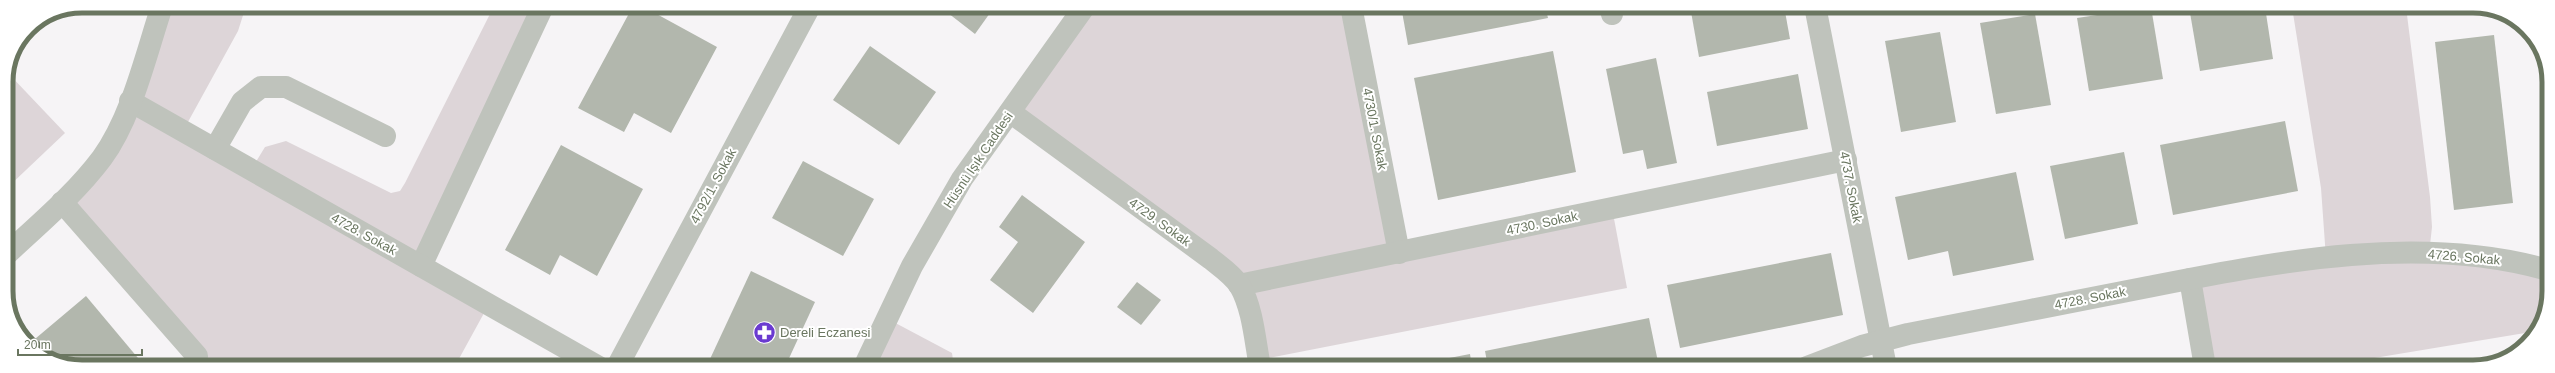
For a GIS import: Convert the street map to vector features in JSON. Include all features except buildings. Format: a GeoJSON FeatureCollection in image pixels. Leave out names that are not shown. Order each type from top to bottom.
{"type":"FeatureCollection","features":[{"type":"Feature","properties":{"kind":"street"},"geometry":{"type":"LineString","coordinates":[[13,248],[62,202],[102,157],[117,132],[130,101],[160,13]]}},
{"type":"Feature","properties":{"kind":"street"},"geometry":{"type":"LineString","coordinates":[[421,266],[540,13]]}},
{"type":"Feature","properties":{"kind":"street","name":"4792/1. Sokak"},"geometry":{"type":"LineString","coordinates":[[620,360],[806,13]]}},
{"type":"Feature","properties":{"kind":"street","name":"Hüsnü Işık Caddesi"},"geometry":{"type":"LineString","coordinates":[[867,360],[909,273],[958,186],[1080,13]]}},
{"type":"Feature","properties":{"kind":"street","name":"4730/1. Sokak"},"geometry":{"type":"LineString","coordinates":[[1351,13],[1399,252]]}},
{"type":"Feature","properties":{"kind":"street","name":"4737. Sokak"},"geometry":{"type":"LineString","coordinates":[[1816,13],[1885,360]]}},
{"type":"Feature","properties":{"kind":"street"},"geometry":{"type":"LineString","coordinates":[[215,149],[242,102],[261,87],[286,87],[385,136]]}},
{"type":"Feature","properties":{"kind":"street","name":"4728. Sokak"},"geometry":{"type":"LineString","coordinates":[[130,101],[588,360]]}},
{"type":"Feature","properties":{"kind":"street","name":"4729. Sokak"},"geometry":{"type":"LineString","coordinates":[[1010,112],[1211,259],[1239,285],[1250,315],[1259,360]]}},
{"type":"Feature","properties":{"kind":"street","name":"4730. Sokak"},"geometry":{"type":"LineString","coordinates":[[1239,285],[1846,160]]}},
{"type":"Feature","properties":{"kind":"street"},"geometry":{"type":"LineString","coordinates":[[62,202],[197,356]]}},
{"type":"Feature","properties":{"kind":"street","name":"4728. Sokak"},"geometry":{"type":"LineString","coordinates":[[1826,360],[1881,340],[2273,263],[2378,254]]}},
{"type":"Feature","properties":{"kind":"street","name":"4726. Sokak"},"geometry":{"type":"LineString","coordinates":[[2378,254],[2478,257],[2524,264],[2542,268]]}},
{"type":"Feature","properties":{"kind":"street"},"geometry":{"type":"LineString","coordinates":[[2190,279],[2204,360]]}},
{"type":"Feature","properties":{"kind":"shaded area"},"geometry":{"type":"Polygon","coordinates":[[[159,13],[244,13],[238,31],[183,131],[251,170],[265,147],[286,141],[391,193],[400,191],[490,13],[540,13],[421,265],[489,304],[458,360],[193,360],[197,356],[62,202],[102,157],[159,13]]]}},
{"type":"Feature","properties":{"kind":"shaded area"},"geometry":{"type":"Polygon","coordinates":[[[1080,13],[1351,13],[1399,252],[1612,208],[1627,288],[1258,360],[1244,295],[1010,112],[1080,13]]]}},
{"type":"Feature","properties":{"kind":"shaded area"},"geometry":{"type":"Polygon","coordinates":[[[2293,13],[2407,13],[2430,197],[2432,227],[2429,254],[2542,269],[2541,300],[2535,321],[2528,332],[2362,360],[2204,360],[2190,279],[2326,258],[2321,188],[2293,13]]]}},
{"type":"Feature","properties":{"kind":"shaded area"},"geometry":{"type":"Polygon","coordinates":[[[13,79],[65,133],[13,182],[13,79]]]}},
{"type":"Feature","properties":{"kind":"shaded area"},"geometry":{"type":"Polygon","coordinates":[[[886,318],[952,353],[953,360],[867,360],[886,318]]]}},
{"type":"Feature","properties":{"kind":"place","name":"Dereli Eczanesi"},"geometry":{"type":"Point","coordinates":[765,332]}}]}
